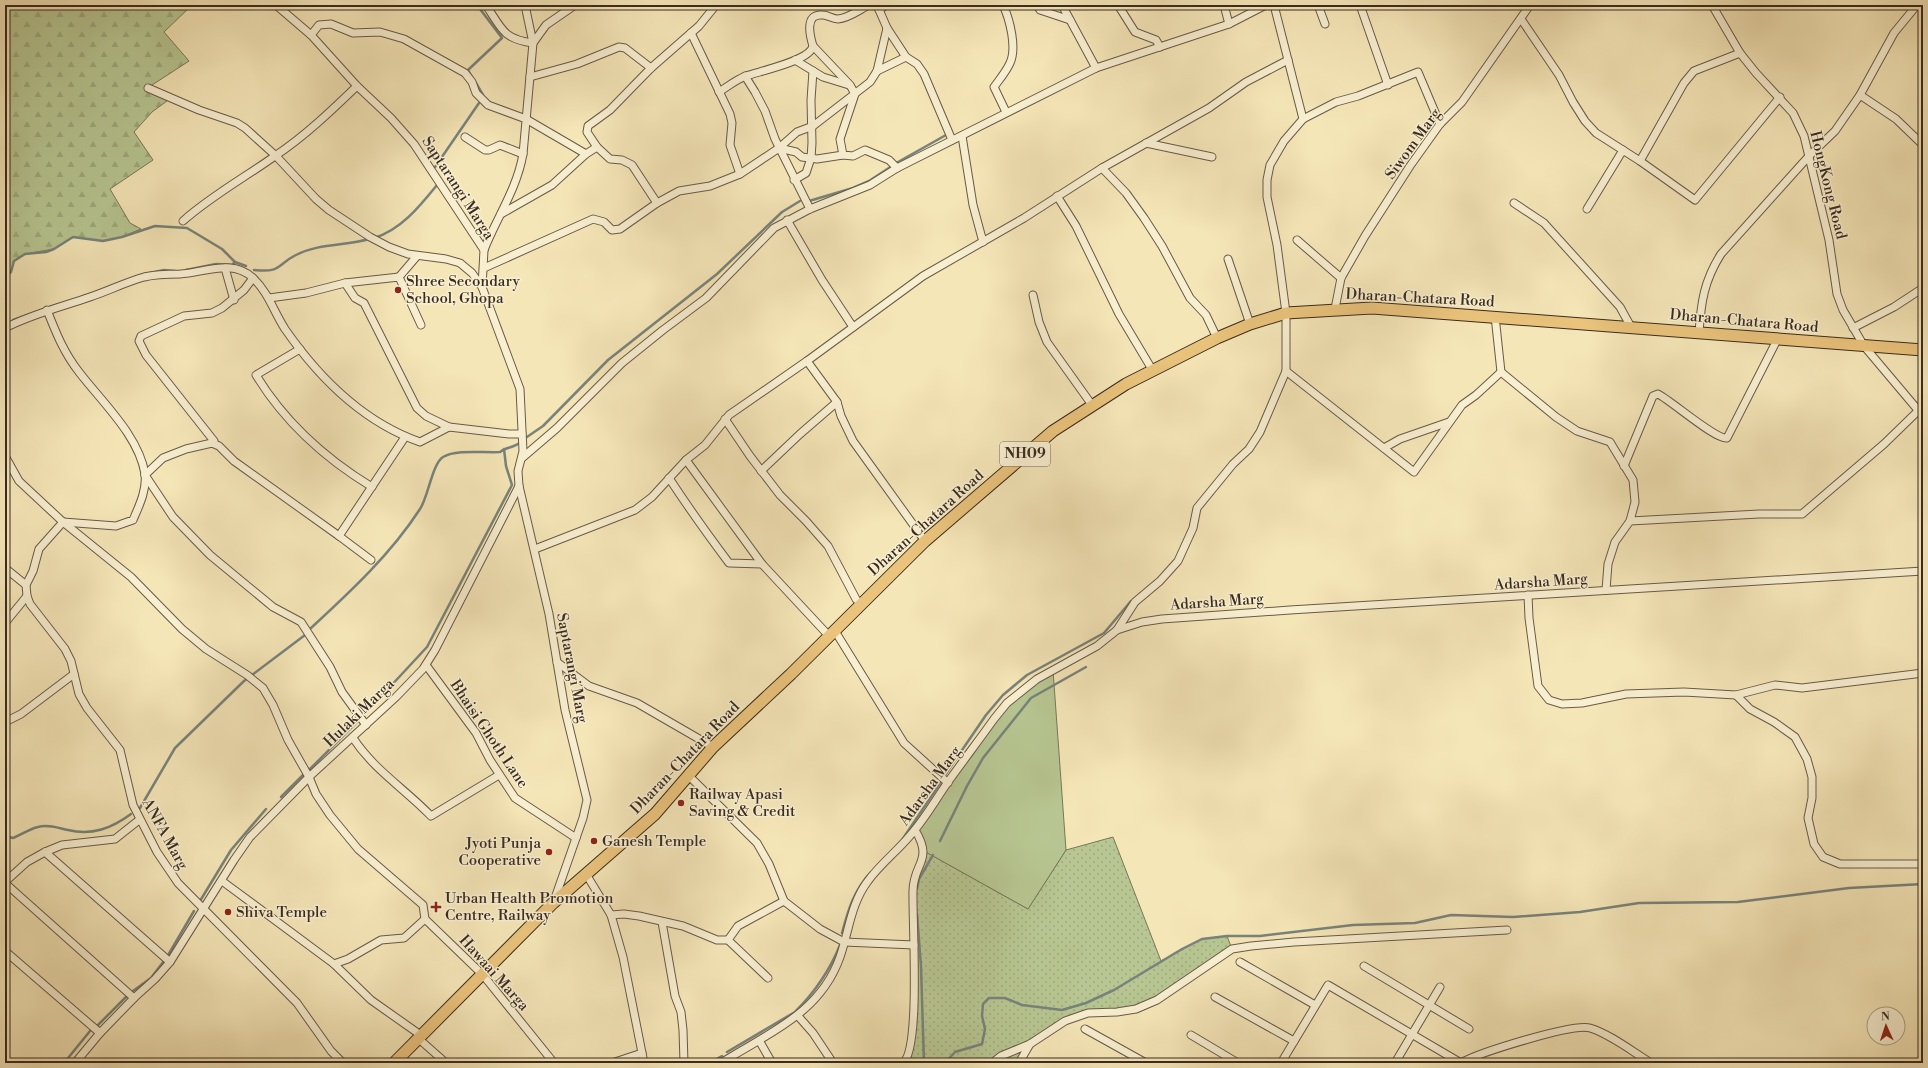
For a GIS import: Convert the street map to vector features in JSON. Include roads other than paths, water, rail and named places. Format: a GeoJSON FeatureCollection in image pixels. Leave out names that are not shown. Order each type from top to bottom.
{"type":"FeatureCollection","features":[{"type":"Feature","properties":{"kind":"main road","name":"Dharan-Chatara Road"},"geometry":{"type":"LineString","coordinates":[[394,1063],[553,903],[655,814],[713,747],[832,634],[925,541],[1053,431],[1126,384],[1217,338],[1250,324],[1286,313],[1372,308],[1495,316],[1864,346]]}},
{"type":"Feature","properties":{"kind":"main road","name":"NH09"},"geometry":{"type":"LineString","coordinates":[[1864,346],[1923,350]]}},
{"type":"Feature","properties":{"kind":"street","name":"Saptarangi Marga"},"geometry":{"type":"LineString","coordinates":[[276,5],[312,35],[357,86],[414,144],[484,250],[482,287],[520,389],[522,437]]}},
{"type":"Feature","properties":{"kind":"street"},"geometry":{"type":"LineString","coordinates":[[486,5],[511,38],[533,43]]}},
{"type":"Feature","properties":{"kind":"street"},"geometry":{"type":"LineString","coordinates":[[484,250],[520,172],[533,43],[525,5]]}},
{"type":"Feature","properties":{"kind":"street"},"geometry":{"type":"LineString","coordinates":[[533,43],[546,24],[575,5]]}},
{"type":"Feature","properties":{"kind":"street"},"geometry":{"type":"LineString","coordinates":[[657,202],[632,165],[622,160],[610,159],[597,147],[586,132],[588,126],[610,110],[651,68],[691,33],[716,5]]}},
{"type":"Feature","properties":{"kind":"street"},"geometry":{"type":"LineString","coordinates":[[843,155],[840,139],[855,94],[850,85],[813,46],[809,26],[811,20],[817,15],[822,14],[834,19],[840,19],[869,5]]}},
{"type":"Feature","properties":{"kind":"street"},"geometry":{"type":"LineString","coordinates":[[886,5],[878,7],[887,28],[906,57],[917,64],[924,74],[952,140]]}},
{"type":"Feature","properties":{"kind":"street"},"geometry":{"type":"LineString","coordinates":[[1003,5],[1010,24],[1012,43],[1010,63],[994,87],[1006,112]]}},
{"type":"Feature","properties":{"kind":"street"},"geometry":{"type":"LineString","coordinates":[[1037,5],[1040,10],[1070,20]]}},
{"type":"Feature","properties":{"kind":"street"},"geometry":{"type":"LineString","coordinates":[[1062,5],[1096,68]]}},
{"type":"Feature","properties":{"kind":"street"},"geometry":{"type":"LineString","coordinates":[[1118,5],[1135,32],[1156,40],[1160,47]]}},
{"type":"Feature","properties":{"kind":"street"},"geometry":{"type":"LineString","coordinates":[[1224,5],[1229,24]]}},
{"type":"Feature","properties":{"kind":"street"},"geometry":{"type":"LineString","coordinates":[[523,454],[557,428],[622,363],[647,342],[706,298],[774,228],[787,220],[870,185],[897,168],[1096,68],[1229,24],[1266,5]]}},
{"type":"Feature","properties":{"kind":"street"},"geometry":{"type":"LineString","coordinates":[[1274,5],[1303,119]]}},
{"type":"Feature","properties":{"kind":"street"},"geometry":{"type":"LineString","coordinates":[[1318,5],[1325,24]]}},
{"type":"Feature","properties":{"kind":"street"},"geometry":{"type":"LineString","coordinates":[[1360,5],[1388,85]]}},
{"type":"Feature","properties":{"kind":"street","name":"Siwom Marg"},"geometry":{"type":"LineString","coordinates":[[1335,309],[1341,278],[1394,192],[1440,124],[1462,102],[1530,5]]}},
{"type":"Feature","properties":{"kind":"street","name":"HongKong Road"},"geometry":{"type":"LineString","coordinates":[[1712,5],[1740,52],[1756,73],[1780,97],[1793,113],[1804,136],[1829,240],[1837,294],[1843,310],[1864,346],[1921,413]]}},
{"type":"Feature","properties":{"kind":"street"},"geometry":{"type":"LineString","coordinates":[[1698,333],[1701,302],[1705,285],[1721,254],[1809,156],[1835,130],[1860,95],[1894,33],[1917,5]]}},
{"type":"Feature","properties":{"kind":"street"},"geometry":{"type":"LineString","coordinates":[[1521,19],[1559,75],[1584,121],[1596,133],[1640,161],[1695,200],[1780,97]]}},
{"type":"Feature","properties":{"kind":"street"},"geometry":{"type":"LineString","coordinates":[[312,35],[319,25],[331,24],[353,33],[380,32],[404,39],[465,73],[472,82],[476,93],[488,105],[526,119],[586,154]]}},
{"type":"Feature","properties":{"kind":"street"},"geometry":{"type":"LineString","coordinates":[[484,268],[593,219],[604,222],[612,230],[620,229],[657,202],[679,191],[710,186],[740,174],[779,148],[797,132],[813,126],[870,82],[877,71],[887,28]]}},
{"type":"Feature","properties":{"kind":"street"},"geometry":{"type":"LineString","coordinates":[[691,33],[730,114],[732,123],[730,145],[740,174]]}},
{"type":"Feature","properties":{"kind":"street"},"geometry":{"type":"LineString","coordinates":[[719,92],[745,76],[795,60],[809,53],[813,46]]}},
{"type":"Feature","properties":{"kind":"street"},"geometry":{"type":"LineString","coordinates":[[530,77],[577,64],[619,47],[625,48],[651,68]]}},
{"type":"Feature","properties":{"kind":"street"},"geometry":{"type":"LineString","coordinates":[[1640,161],[1684,83],[1694,72],[1740,52]]}},
{"type":"Feature","properties":{"kind":"street"},"geometry":{"type":"LineString","coordinates":[[877,71],[906,57]]}},
{"type":"Feature","properties":{"kind":"street"},"geometry":{"type":"LineString","coordinates":[[795,60],[823,77],[850,85]]}},
{"type":"Feature","properties":{"kind":"street"},"geometry":{"type":"LineString","coordinates":[[535,549],[635,510],[652,497],[686,460],[705,445],[725,418],[807,361],[923,276],[983,242],[1102,168],[1209,108],[1246,82],[1288,60]]}},
{"type":"Feature","properties":{"kind":"street"},"geometry":{"type":"LineString","coordinates":[[794,180],[806,173],[811,158],[813,126],[811,100],[813,71]]}},
{"type":"Feature","properties":{"kind":"street"},"geometry":{"type":"LineString","coordinates":[[1117,630],[1135,602],[1160,581],[1178,561],[1193,528],[1197,508],[1224,475],[1249,449],[1260,432],[1286,371],[1286,313],[1277,245],[1267,197],[1267,180],[1270,165],[1284,141],[1303,119],[1336,102],[1358,96],[1418,72],[1440,124]]}},
{"type":"Feature","properties":{"kind":"street"},"geometry":{"type":"LineString","coordinates":[[745,76],[755,92],[794,180],[810,209]]}},
{"type":"Feature","properties":{"kind":"street"},"geometry":{"type":"LineString","coordinates":[[182,221],[218,194],[276,156],[313,127],[357,86]]}},
{"type":"Feature","properties":{"kind":"street"},"geometry":{"type":"LineString","coordinates":[[148,88],[199,110],[237,123],[245,128],[276,156],[316,199],[370,237],[396,249],[417,256],[446,259],[460,263],[472,273],[482,287]]}},
{"type":"Feature","properties":{"kind":"street"},"geometry":{"type":"LineString","coordinates":[[1860,95],[1896,120],[1923,145]]}},
{"type":"Feature","properties":{"kind":"street"},"geometry":{"type":"LineString","coordinates":[[962,136],[973,206],[983,242]]}},
{"type":"Feature","properties":{"kind":"street"},"geometry":{"type":"LineString","coordinates":[[466,137],[485,150],[490,150],[500,145],[523,154]]}},
{"type":"Feature","properties":{"kind":"street"},"geometry":{"type":"LineString","coordinates":[[1146,143],[1212,156]]}},
{"type":"Feature","properties":{"kind":"street"},"geometry":{"type":"LineString","coordinates":[[501,214],[552,185],[586,154],[597,147]]}},
{"type":"Feature","properties":{"kind":"street"},"geometry":{"type":"LineString","coordinates":[[779,148],[796,152],[802,157],[817,159],[843,155],[853,156],[865,150],[889,160],[897,168]]}},
{"type":"Feature","properties":{"kind":"street"},"geometry":{"type":"LineString","coordinates":[[1587,209],[1623,150]]}},
{"type":"Feature","properties":{"kind":"street"},"geometry":{"type":"LineString","coordinates":[[1102,168],[1126,192],[1144,218],[1162,246],[1190,298],[1206,315],[1217,338]]}},
{"type":"Feature","properties":{"kind":"street"},"geometry":{"type":"LineString","coordinates":[[1057,196],[1076,226],[1120,314],[1153,371]]}},
{"type":"Feature","properties":{"kind":"street"},"geometry":{"type":"LineString","coordinates":[[1514,203],[1544,223],[1620,307],[1631,327]]}},
{"type":"Feature","properties":{"kind":"street"},"geometry":{"type":"LineString","coordinates":[[787,220],[822,280],[853,327]]}},
{"type":"Feature","properties":{"kind":"street"},"geometry":{"type":"LineString","coordinates":[[1297,240],[1341,278]]}},
{"type":"Feature","properties":{"kind":"street"},"geometry":{"type":"LineString","coordinates":[[269,298],[306,292],[344,283],[399,277],[417,256]]}},
{"type":"Feature","properties":{"kind":"street"},"geometry":{"type":"LineString","coordinates":[[1228,260],[1250,324]]}},
{"type":"Feature","properties":{"kind":"street"},"geometry":{"type":"LineString","coordinates":[[5,328],[47,310],[89,298],[143,277],[163,273],[181,274],[217,267],[225,268],[247,273],[253,278],[269,298],[285,328],[300,349],[343,396],[364,413],[405,437],[420,442],[449,427]]}},
{"type":"Feature","properties":{"kind":"street"},"geometry":{"type":"LineString","coordinates":[[225,268],[234,300]]}},
{"type":"Feature","properties":{"kind":"street"},"geometry":{"type":"LineString","coordinates":[[399,277],[421,325]]}},
{"type":"Feature","properties":{"kind":"street"},"geometry":{"type":"LineString","coordinates":[[212,443],[214,441],[146,355],[139,341],[141,336],[184,316],[212,313],[234,300],[253,278]]}},
{"type":"Feature","properties":{"kind":"street"},"geometry":{"type":"LineString","coordinates":[[344,283],[355,298],[364,303],[417,408],[426,416],[449,427],[509,434],[522,437]]}},
{"type":"Feature","properties":{"kind":"street"},"geometry":{"type":"LineString","coordinates":[[1854,328],[1894,307],[1923,288]]}},
{"type":"Feature","properties":{"kind":"street"},"geometry":{"type":"LineString","coordinates":[[1033,295],[1039,322],[1047,342],[1092,405]]}},
{"type":"Feature","properties":{"kind":"street"},"geometry":{"type":"LineString","coordinates":[[47,310],[61,346],[129,437],[139,453],[145,475],[173,517],[210,555],[273,607],[301,622],[330,668],[342,692],[366,725]]}},
{"type":"Feature","properties":{"kind":"street"},"geometry":{"type":"LineString","coordinates":[[1495,316],[1501,372],[1556,417],[1572,428],[1610,442],[1633,480],[1635,502],[1630,521],[1615,542],[1608,564],[1606,590]]}},
{"type":"Feature","properties":{"kind":"street"},"geometry":{"type":"LineString","coordinates":[[1624,466],[1653,396],[1658,394],[1670,400],[1714,434],[1724,439],[1727,438],[1777,340]]}},
{"type":"Feature","properties":{"kind":"street"},"geometry":{"type":"LineString","coordinates":[[300,349],[256,375],[269,396],[300,430],[328,456],[372,487]]}},
{"type":"Feature","properties":{"kind":"street"},"geometry":{"type":"LineString","coordinates":[[807,361],[837,402],[841,416],[853,441],[925,541]]}},
{"type":"Feature","properties":{"kind":"street"},"geometry":{"type":"LineString","coordinates":[[1286,371],[1414,472],[1462,405],[1476,395],[1501,372]]}},
{"type":"Feature","properties":{"kind":"street"},"geometry":{"type":"LineString","coordinates":[[761,471],[837,402]]}},
{"type":"Feature","properties":{"kind":"street"},"geometry":{"type":"LineString","coordinates":[[1630,521],[1759,514],[1802,514],[1921,413]]}},
{"type":"Feature","properties":{"kind":"street"},"geometry":{"type":"LineString","coordinates":[[725,418],[761,471],[780,495],[806,520],[828,546],[861,604]]}},
{"type":"Feature","properties":{"kind":"street"},"geometry":{"type":"LineString","coordinates":[[1384,448],[1400,439],[1449,422]]}},
{"type":"Feature","properties":{"kind":"street"},"geometry":{"type":"LineString","coordinates":[[339,536],[405,437]]}},
{"type":"Feature","properties":{"kind":"street","name":"Saptarangi Marg"},"geometry":{"type":"LineString","coordinates":[[522,437],[523,454],[518,471],[519,486],[535,549],[565,710],[587,800],[583,818],[553,903]]}},
{"type":"Feature","properties":{"kind":"street"},"geometry":{"type":"LineString","coordinates":[[5,568],[26,585],[33,571],[39,549],[63,522],[116,526],[133,520],[143,498],[145,475],[163,458],[186,449],[212,443],[218,446],[234,461],[371,560]]}},
{"type":"Feature","properties":{"kind":"street","name":"Hawaai Marga"},"geometry":{"type":"LineString","coordinates":[[5,456],[19,481],[63,522],[131,577],[182,629],[206,649],[255,680],[263,688],[273,705],[288,740],[309,777],[316,794],[330,815],[358,849],[423,905],[425,919],[483,975],[554,1063]]}},
{"type":"Feature","properties":{"kind":"street"},"geometry":{"type":"LineString","coordinates":[[686,460],[762,564],[832,634],[904,743],[948,782]]}},
{"type":"Feature","properties":{"kind":"street"},"geometry":{"type":"LineString","coordinates":[[668,478],[697,522],[707,532],[729,563],[762,564]]}},
{"type":"Feature","properties":{"kind":"street","name":"Hulaki Marga"},"geometry":{"type":"LineString","coordinates":[[75,1063],[100,1033],[155,979],[170,962],[202,909],[250,837],[309,777],[396,697],[426,665],[519,486]]}},
{"type":"Feature","properties":{"kind":"street","name":"Adarsha Marg"},"geometry":{"type":"LineString","coordinates":[[721,1063],[760,1042],[798,1016],[824,987],[840,958],[856,901],[868,881],[901,848],[915,830],[994,719],[1017,694],[1037,679],[1097,646],[1117,630],[1142,622],[1162,619],[1923,571]]}},
{"type":"Feature","properties":{"kind":"street","name":"ANFA Marg"},"geometry":{"type":"LineString","coordinates":[[26,585],[27,596],[30,604],[65,649],[79,694],[86,708],[120,750],[132,805],[157,852],[178,883],[202,909],[214,917],[297,1002],[331,1051],[343,1063]]}},
{"type":"Feature","properties":{"kind":"street"},"geometry":{"type":"LineString","coordinates":[[1528,595],[1529,618],[1538,686],[1549,700],[1562,704],[1582,703],[1626,694],[1684,692],[1736,695],[1775,685],[1802,688],[1923,673]]}},
{"type":"Feature","properties":{"kind":"street"},"geometry":{"type":"LineString","coordinates":[[5,623],[27,596]]}},
{"type":"Feature","properties":{"kind":"street"},"geometry":{"type":"LineString","coordinates":[[557,662],[589,686],[637,703],[713,747]]}},
{"type":"Feature","properties":{"kind":"street","name":"Bhaisi Ghoth Lane"},"geometry":{"type":"LineString","coordinates":[[426,665],[476,733],[499,775],[515,798],[576,838]]}},
{"type":"Feature","properties":{"kind":"street"},"geometry":{"type":"LineString","coordinates":[[5,722],[21,714],[74,674]]}},
{"type":"Feature","properties":{"kind":"street"},"geometry":{"type":"LineString","coordinates":[[1736,695],[1750,709],[1774,722],[1795,737],[1807,759],[1812,784],[1812,798],[1808,818],[1814,844],[1823,857],[1840,864],[1923,864]]}},
{"type":"Feature","properties":{"kind":"street"},"geometry":{"type":"LineString","coordinates":[[353,738],[377,768],[412,796],[431,816],[499,775]]}},
{"type":"Feature","properties":{"kind":"street"},"geometry":{"type":"LineString","coordinates":[[689,776],[757,843],[769,864],[784,900],[820,930],[844,942],[914,945]]}},
{"type":"Feature","properties":{"kind":"street"},"geometry":{"type":"LineString","coordinates":[[134,998],[5,882],[27,862],[45,852],[62,845],[115,838],[140,820]]}},
{"type":"Feature","properties":{"kind":"street"},"geometry":{"type":"LineString","coordinates":[[903,1063],[909,1055],[912,1034],[914,945],[913,888],[923,860],[924,851],[922,841],[915,830]]}},
{"type":"Feature","properties":{"kind":"street"},"geometry":{"type":"LineString","coordinates":[[45,852],[170,962]]}},
{"type":"Feature","properties":{"kind":"street"},"geometry":{"type":"LineString","coordinates":[[586,874],[611,915],[623,957],[644,1063]]}},
{"type":"Feature","properties":{"kind":"street"},"geometry":{"type":"LineString","coordinates":[[222,881],[334,964],[371,1000],[421,1037],[446,1063]]}},
{"type":"Feature","properties":{"kind":"street"},"geometry":{"type":"LineString","coordinates":[[728,940],[738,926],[784,900]]}},
{"type":"Feature","properties":{"kind":"street"},"geometry":{"type":"LineString","coordinates":[[611,915],[624,914],[639,916],[683,926],[717,940],[728,940],[768,978]]}},
{"type":"Feature","properties":{"kind":"street"},"geometry":{"type":"LineString","coordinates":[[334,964],[348,959],[381,940],[404,938],[425,919]]}},
{"type":"Feature","properties":{"kind":"street"},"geometry":{"type":"LineString","coordinates":[[662,922],[675,996],[681,1018],[684,1063]]}},
{"type":"Feature","properties":{"kind":"street"},"geometry":{"type":"LineString","coordinates":[[992,1063],[1001,1056],[1030,1044],[1065,1021],[1088,1013],[1117,1012],[1136,1009],[1157,1000],[1232,949],[1294,942],[1507,930]]}},
{"type":"Feature","properties":{"kind":"street"},"geometry":{"type":"LineString","coordinates":[[5,952],[100,1033]]}},
{"type":"Feature","properties":{"kind":"street"},"geometry":{"type":"LineString","coordinates":[[1240,962],[1315,1005]]}},
{"type":"Feature","properties":{"kind":"street"},"geometry":{"type":"LineString","coordinates":[[1364,966],[1469,1029]]}},
{"type":"Feature","properties":{"kind":"street"},"geometry":{"type":"LineString","coordinates":[[1281,1063],[1328,985],[1461,1063],[1479,1054],[1528,1039],[1578,1027],[1589,1027],[1600,1032],[1651,1063]]}},
{"type":"Feature","properties":{"kind":"street"},"geometry":{"type":"LineString","coordinates":[[1395,1063],[1440,987]]}},
{"type":"Feature","properties":{"kind":"street"},"geometry":{"type":"LineString","coordinates":[[1215,997],[1294,1041]]}},
{"type":"Feature","properties":{"kind":"street"},"geometry":{"type":"LineString","coordinates":[[798,1016],[813,1033],[833,1063]]}},
{"type":"Feature","properties":{"kind":"street"},"geometry":{"type":"LineString","coordinates":[[1085,1030],[1146,1063]]}},
{"type":"Feature","properties":{"kind":"street"},"geometry":{"type":"LineString","coordinates":[[1191,1035],[1238,1063]]}},
{"type":"Feature","properties":{"kind":"street"},"geometry":{"type":"LineString","coordinates":[[760,1042],[772,1063]]}},
{"type":"Feature","properties":{"kind":"street"},"geometry":{"type":"LineString","coordinates":[[1019,1063],[1030,1044]]}},
{"type":"Feature","properties":{"kind":"street"},"geometry":{"type":"LineString","coordinates":[[612,1063],[642,1053]]}},
{"type":"Feature","properties":{"kind":"waterway"},"geometry":{"type":"LineString","coordinates":[[472,77],[468,70],[502,38],[477,5]]}},
{"type":"Feature","properties":{"kind":"waterway"},"geometry":{"type":"LineString","coordinates":[[476,83],[483,95]]}},
{"type":"Feature","properties":{"kind":"waterway"},"geometry":{"type":"LineString","coordinates":[[435,167],[479,103]]}},
{"type":"Feature","properties":{"kind":"waterway"},"geometry":{"type":"LineString","coordinates":[[809,201],[853,188],[869,181],[898,162],[946,135]]}},
{"type":"Feature","properties":{"kind":"waterway"},"geometry":{"type":"LineString","coordinates":[[374,238],[384,234],[401,223],[417,209],[437,185]]}},
{"type":"Feature","properties":{"kind":"waterway"},"geometry":{"type":"LineString","coordinates":[[524,439],[543,426],[608,360],[717,274],[782,212],[800,201]]}},
{"type":"Feature","properties":{"kind":"waterway"},"geometry":{"type":"LineString","coordinates":[[5,277],[11,272],[14,261],[25,254],[46,252],[54,249],[73,237],[103,241],[122,237],[155,226],[187,228],[222,249],[235,262],[246,266]]}},
{"type":"Feature","properties":{"kind":"waterway"},"geometry":{"type":"LineString","coordinates":[[254,270],[263,271],[274,269],[296,255],[314,248],[369,239]]}},
{"type":"Feature","properties":{"kind":"waterway"},"geometry":{"type":"LineString","coordinates":[[186,270],[216,264],[232,265],[235,262]]}},
{"type":"Feature","properties":{"kind":"waterway"},"geometry":{"type":"LineString","coordinates":[[141,275],[164,270],[175,271]]}},
{"type":"Feature","properties":{"kind":"waterway"},"geometry":{"type":"LineString","coordinates":[[13,320],[59,304]]}},
{"type":"Feature","properties":{"kind":"waterway"},"geometry":{"type":"LineString","coordinates":[[311,628],[369,572],[409,526],[423,504],[433,474],[439,461],[443,457],[463,452],[500,452],[521,442]]}},
{"type":"Feature","properties":{"kind":"waterway"},"geometry":{"type":"LineString","coordinates":[[362,717],[427,647],[512,485],[506,466],[504,449]]}},
{"type":"Feature","properties":{"kind":"waterway"},"geometry":{"type":"LineString","coordinates":[[945,775],[986,715],[1003,695],[1027,675],[1104,633],[1131,601]]}},
{"type":"Feature","properties":{"kind":"waterway"},"geometry":{"type":"LineString","coordinates":[[140,808],[175,748],[244,681],[305,635]]}},
{"type":"Feature","properties":{"kind":"waterway"},"geometry":{"type":"LineString","coordinates":[[940,841],[967,786],[983,758],[1031,698],[1086,667]]}},
{"type":"Feature","properties":{"kind":"waterway"},"geometry":{"type":"LineString","coordinates":[[310,769],[357,722]]}},
{"type":"Feature","properties":{"kind":"waterway"},"geometry":{"type":"LineString","coordinates":[[281,797],[304,774]]}},
{"type":"Feature","properties":{"kind":"waterway"},"geometry":{"type":"LineString","coordinates":[[902,840],[941,782]]}},
{"type":"Feature","properties":{"kind":"waterway"},"geometry":{"type":"LineString","coordinates":[[200,901],[231,850],[266,809]]}},
{"type":"Feature","properties":{"kind":"waterway"},"geometry":{"type":"LineString","coordinates":[[5,836],[13,838],[42,826],[77,832],[101,830],[117,823],[131,814]]}},
{"type":"Feature","properties":{"kind":"waterway"},"geometry":{"type":"LineString","coordinates":[[917,889],[919,879],[933,855]]}},
{"type":"Feature","properties":{"kind":"waterway"},"geometry":{"type":"LineString","coordinates":[[842,933],[852,901],[860,886],[871,872]]}},
{"type":"Feature","properties":{"kind":"waterway"},"geometry":{"type":"LineString","coordinates":[[945,1063],[955,1052],[982,1044],[985,1029],[982,1016],[983,1004],[989,998],[1005,998],[1022,1005],[1062,1010],[1086,1003],[1114,990],[1182,949],[1202,939],[1227,936],[1260,936],[1353,925],[1415,923],[1451,915],[1513,917],[1580,912],[1639,903],[1738,902],[1849,888],[1923,884]]}},
{"type":"Feature","properties":{"kind":"waterway"},"geometry":{"type":"LineString","coordinates":[[167,957],[194,911]]}},
{"type":"Feature","properties":{"kind":"waterway"},"geometry":{"type":"LineString","coordinates":[[917,914],[921,966],[924,1063]]}},
{"type":"Feature","properties":{"kind":"waterway"},"geometry":{"type":"LineString","coordinates":[[727,1052],[795,1012],[821,981],[840,945]]}},
{"type":"Feature","properties":{"kind":"waterway"},"geometry":{"type":"LineString","coordinates":[[133,991],[151,978],[164,961]]}},
{"type":"Feature","properties":{"kind":"waterway"},"geometry":{"type":"LineString","coordinates":[[97,1026],[127,996]]}},
{"type":"Feature","properties":{"kind":"waterway"},"geometry":{"type":"LineString","coordinates":[[64,1063],[90,1031]]}},
{"type":"Feature","properties":{"kind":"waterway"},"geometry":{"type":"LineString","coordinates":[[709,1063],[722,1056]]}},
{"type":"Feature","properties":{"kind":"place","name":"Shree Secondary School, Ghopa"},"geometry":{"type":"Point","coordinates":[398,290]}},
{"type":"Feature","properties":{"kind":"place","name":"Railway Apasi Saving & Credit"},"geometry":{"type":"Point","coordinates":[681,803]}},
{"type":"Feature","properties":{"kind":"place","name":"Ganesh Temple"},"geometry":{"type":"Point","coordinates":[594,841]}},
{"type":"Feature","properties":{"kind":"place","name":"Jyoti Punja Cooperative"},"geometry":{"type":"Point","coordinates":[549,852]}},
{"type":"Feature","properties":{"kind":"place","name":"Urban Health Promotion Centre, Railway"},"geometry":{"type":"Point","coordinates":[436,907]}},
{"type":"Feature","properties":{"kind":"place","name":"Shiva Temple"},"geometry":{"type":"Point","coordinates":[228,912]}}]}
